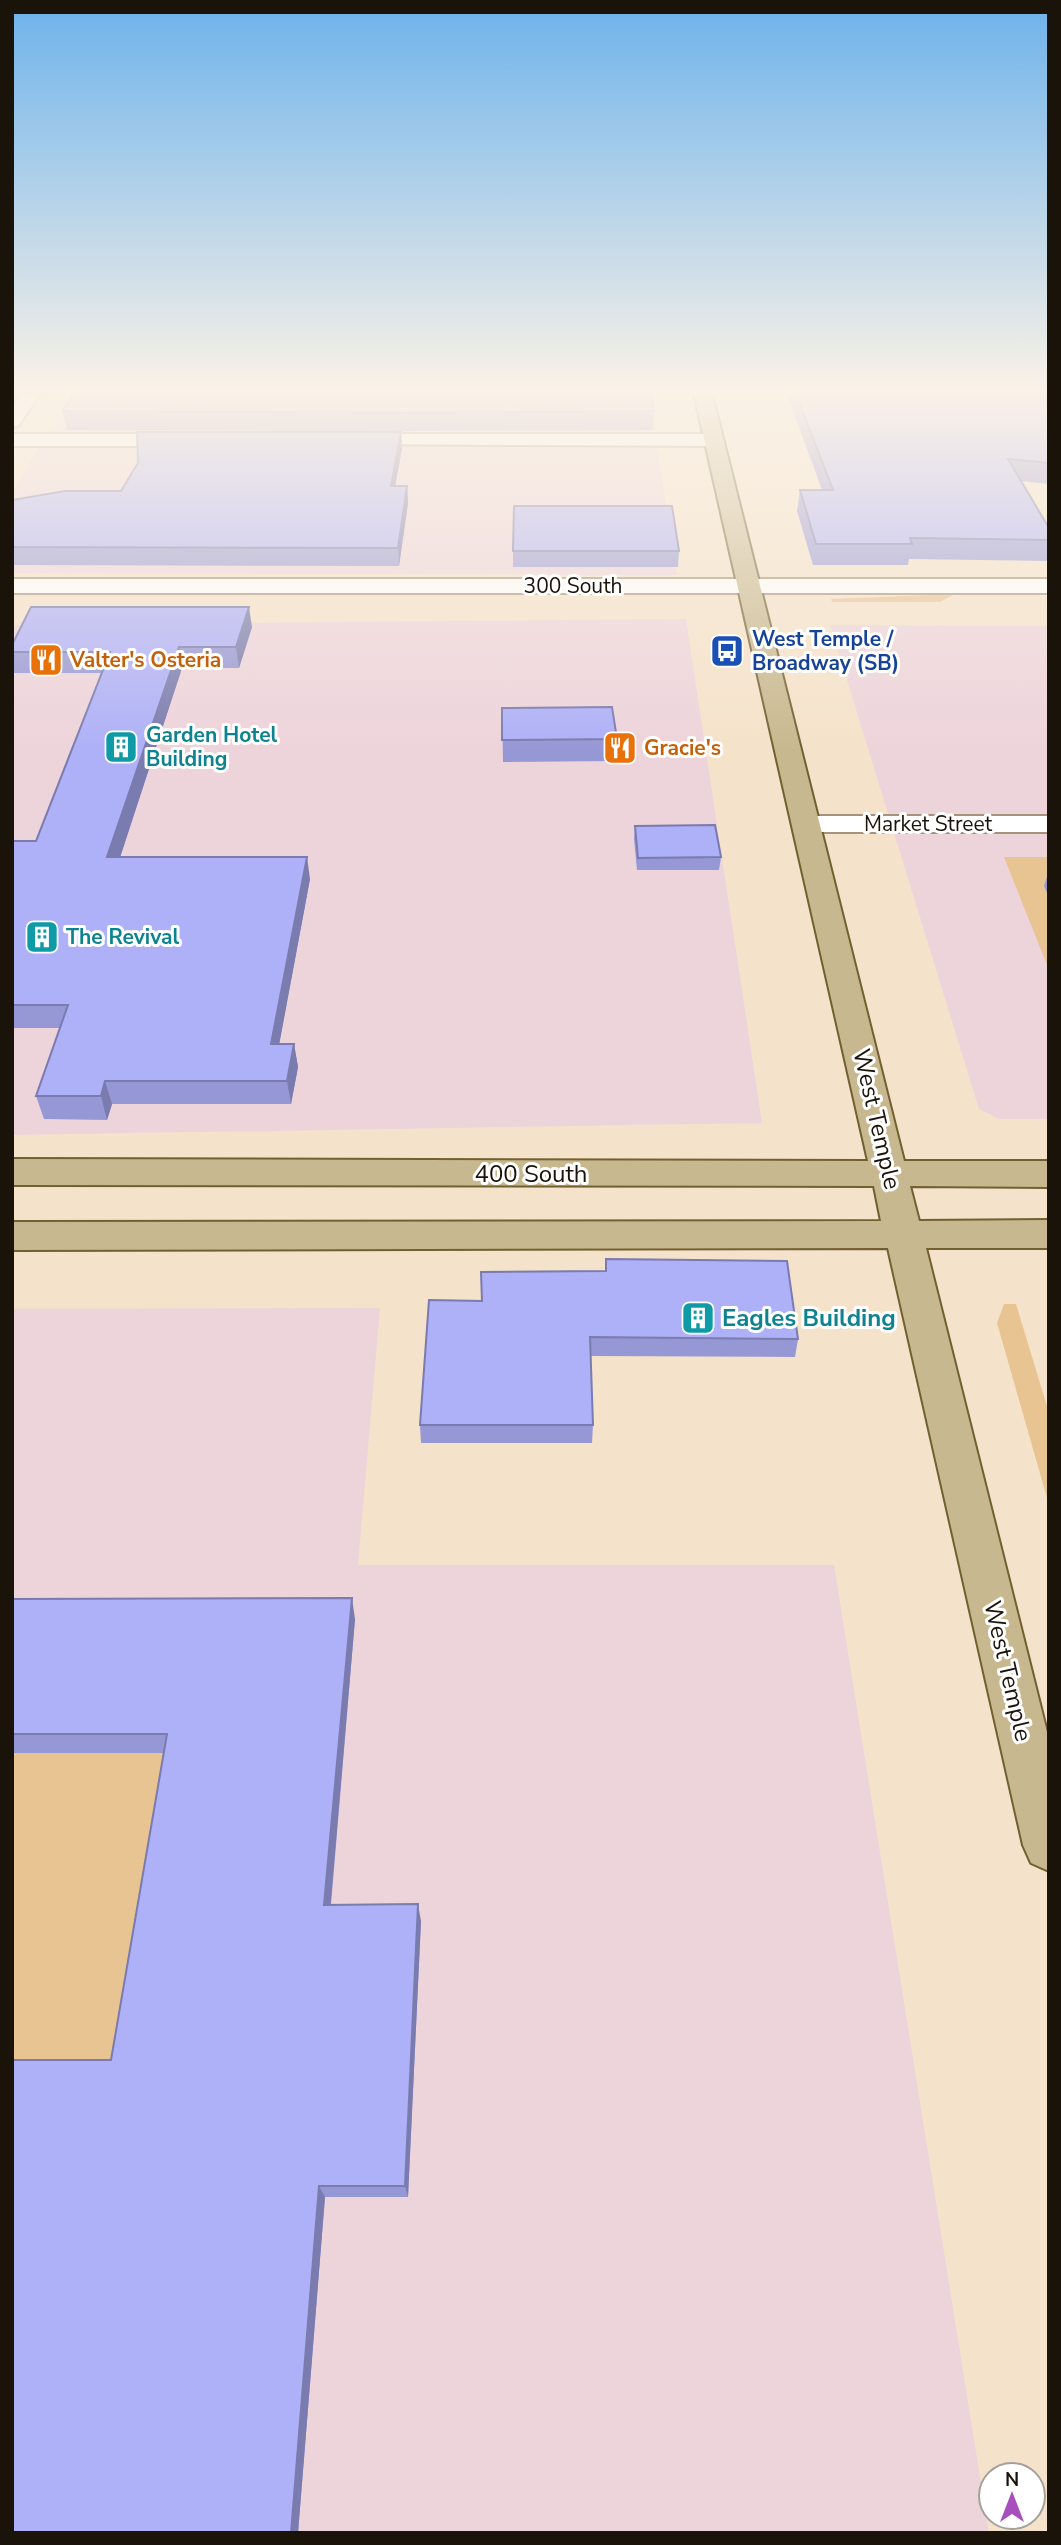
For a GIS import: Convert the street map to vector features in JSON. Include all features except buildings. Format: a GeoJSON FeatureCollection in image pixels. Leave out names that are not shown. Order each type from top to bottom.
{"type":"FeatureCollection","features":[{"type":"Feature","properties":{"kind":"main road","name":"West Temple"},"geometry":{"type":"LineString","coordinates":[[732,513],[1049,1845]]}},
{"type":"Feature","properties":{"kind":"main road","name":"400 South"},"geometry":{"type":"LineString","coordinates":[[12,1172],[1049,1174]]}},
{"type":"Feature","properties":{"kind":"main road"},"geometry":{"type":"LineString","coordinates":[[12,1236],[1049,1234]]}},
{"type":"Feature","properties":{"kind":"street","name":"300 South"},"geometry":{"type":"LineString","coordinates":[[12,586],[752,596],[1049,607]]}},
{"type":"Feature","properties":{"kind":"street","name":"300 South"},"geometry":{"type":"LineString","coordinates":[[12,607],[752,596],[1049,586]]}},
{"type":"Feature","properties":{"kind":"street","name":"Market Street"},"geometry":{"type":"LineString","coordinates":[[806,824],[1049,824]]}},
{"type":"Feature","properties":{"kind":"shaded area"},"geometry":{"type":"Polygon","coordinates":[[[12,513],[667,513],[677,575],[12,573],[12,513]]]}},
{"type":"Feature","properties":{"kind":"shaded area"},"geometry":{"type":"Polygon","coordinates":[[[955,594],[940,602],[832,602],[831,599],[955,594]]]}},
{"type":"Feature","properties":{"kind":"shaded area"},"geometry":{"type":"Polygon","coordinates":[[[686,619],[762,1123],[12,1135],[12,625],[686,619]]]}},
{"type":"Feature","properties":{"kind":"shaded area"},"geometry":{"type":"Polygon","coordinates":[[[830,625],[1049,626],[1049,1119],[999,1119],[979,1109],[830,625]]]}},
{"type":"Feature","properties":{"kind":"shaded area"},"geometry":{"type":"Polygon","coordinates":[[[1004,857],[1049,857],[1049,970],[1004,857]]]}},
{"type":"Feature","properties":{"kind":"shaded area"},"geometry":{"type":"Polygon","coordinates":[[[1004,1304],[1016,1304],[1049,1413],[1049,1505],[997,1323],[1004,1304]]]}},
{"type":"Feature","properties":{"kind":"shaded area"},"geometry":{"type":"Polygon","coordinates":[[[380,1308],[358,1565],[834,1565],[977,2461],[977,2531],[989,2533],[12,2533],[12,1309],[380,1308]]]}},
{"type":"Feature","properties":{"kind":"shaded area"},"geometry":{"type":"Polygon","coordinates":[[[12,1753],[175,1753],[122,2074],[12,2074],[12,1753]]]}},
{"type":"Feature","properties":{"kind":"place","name":"West Temple / Broadway (SB)"},"geometry":{"type":"Point","coordinates":[727,651]}},
{"type":"Feature","properties":{"kind":"place","name":"Valter's Osteria"},"geometry":{"type":"Point","coordinates":[46,660]}},
{"type":"Feature","properties":{"kind":"place","name":"Garden Hotel Building"},"geometry":{"type":"Point","coordinates":[121,747]}},
{"type":"Feature","properties":{"kind":"place","name":"Gracie's"},"geometry":{"type":"Point","coordinates":[620,748]}},
{"type":"Feature","properties":{"kind":"place","name":"The Revival"},"geometry":{"type":"Point","coordinates":[42,937]}},
{"type":"Feature","properties":{"kind":"place","name":"Eagles Building"},"geometry":{"type":"Point","coordinates":[698,1318]}}]}
